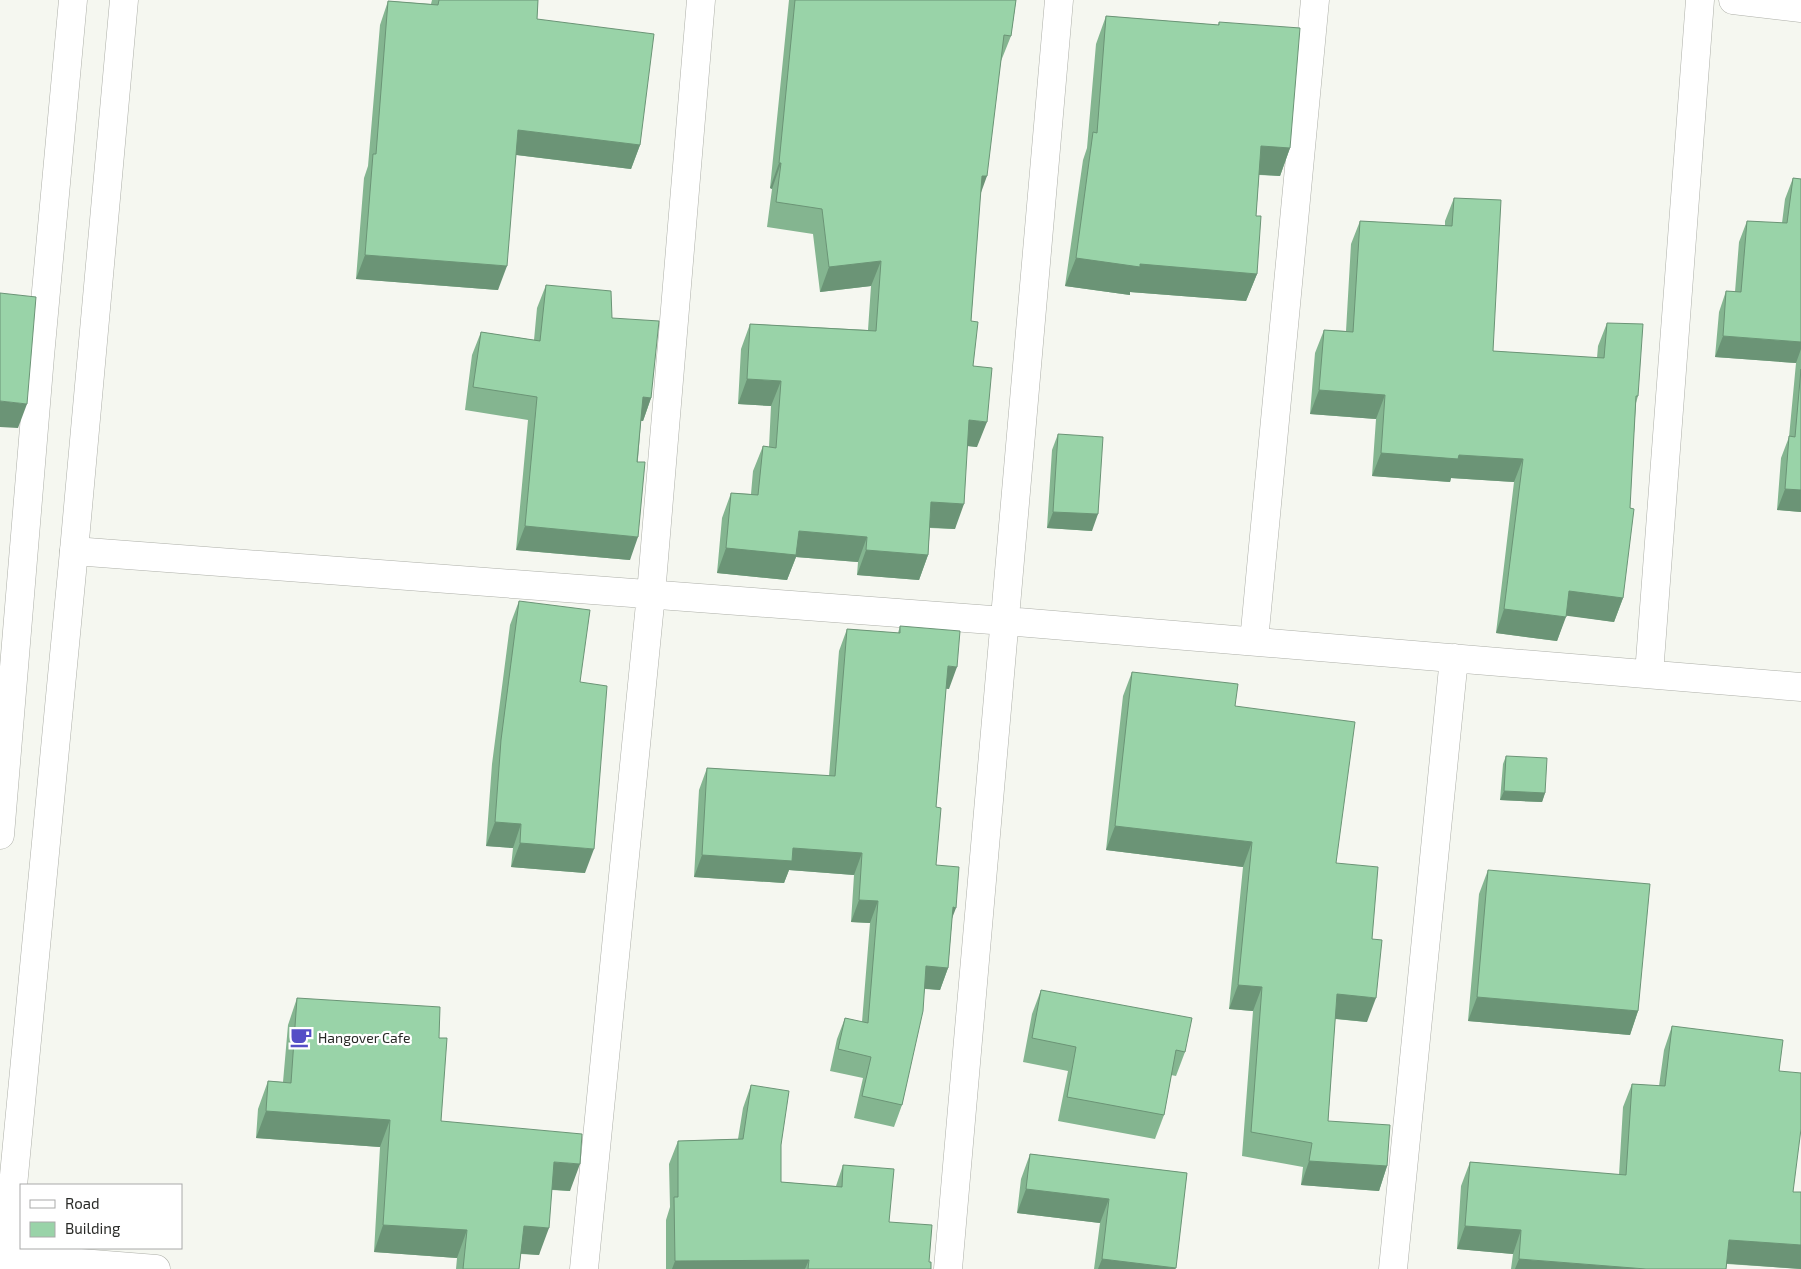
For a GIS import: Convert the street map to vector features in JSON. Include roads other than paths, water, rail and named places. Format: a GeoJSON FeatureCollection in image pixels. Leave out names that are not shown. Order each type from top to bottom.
{"type":"FeatureCollection","features":[{"type":"Feature","properties":{"kind":"street"},"geometry":{"type":"LineString","coordinates":[[0,836],[39,366],[73,0]]}},
{"type":"Feature","properties":{"kind":"street"},"geometry":{"type":"LineString","coordinates":[[124,0],[74,551],[5,1263],[156,1269]]}},
{"type":"Feature","properties":{"kind":"street"},"geometry":{"type":"LineString","coordinates":[[584,1269],[651,594],[701,0]]}},
{"type":"Feature","properties":{"kind":"street"},"geometry":{"type":"LineString","coordinates":[[948,1269],[1059,0]]}},
{"type":"Feature","properties":{"kind":"street"},"geometry":{"type":"LineString","coordinates":[[1254,641],[1314,0]]}},
{"type":"Feature","properties":{"kind":"street"},"geometry":{"type":"LineString","coordinates":[[1649,674],[1700,0]]}},
{"type":"Feature","properties":{"kind":"street"},"geometry":{"type":"LineString","coordinates":[[1733,0],[1801,8]]}},
{"type":"Feature","properties":{"kind":"street"},"geometry":{"type":"LineString","coordinates":[[74,551],[1004,621],[1801,687]]}},
{"type":"Feature","properties":{"kind":"street"},"geometry":{"type":"LineString","coordinates":[[1393,1269],[1454,658]]}},
{"type":"Feature","properties":{"kind":"place","name":"Hangover Cafe"},"geometry":{"type":"Point","coordinates":[301,1037]}}]}
